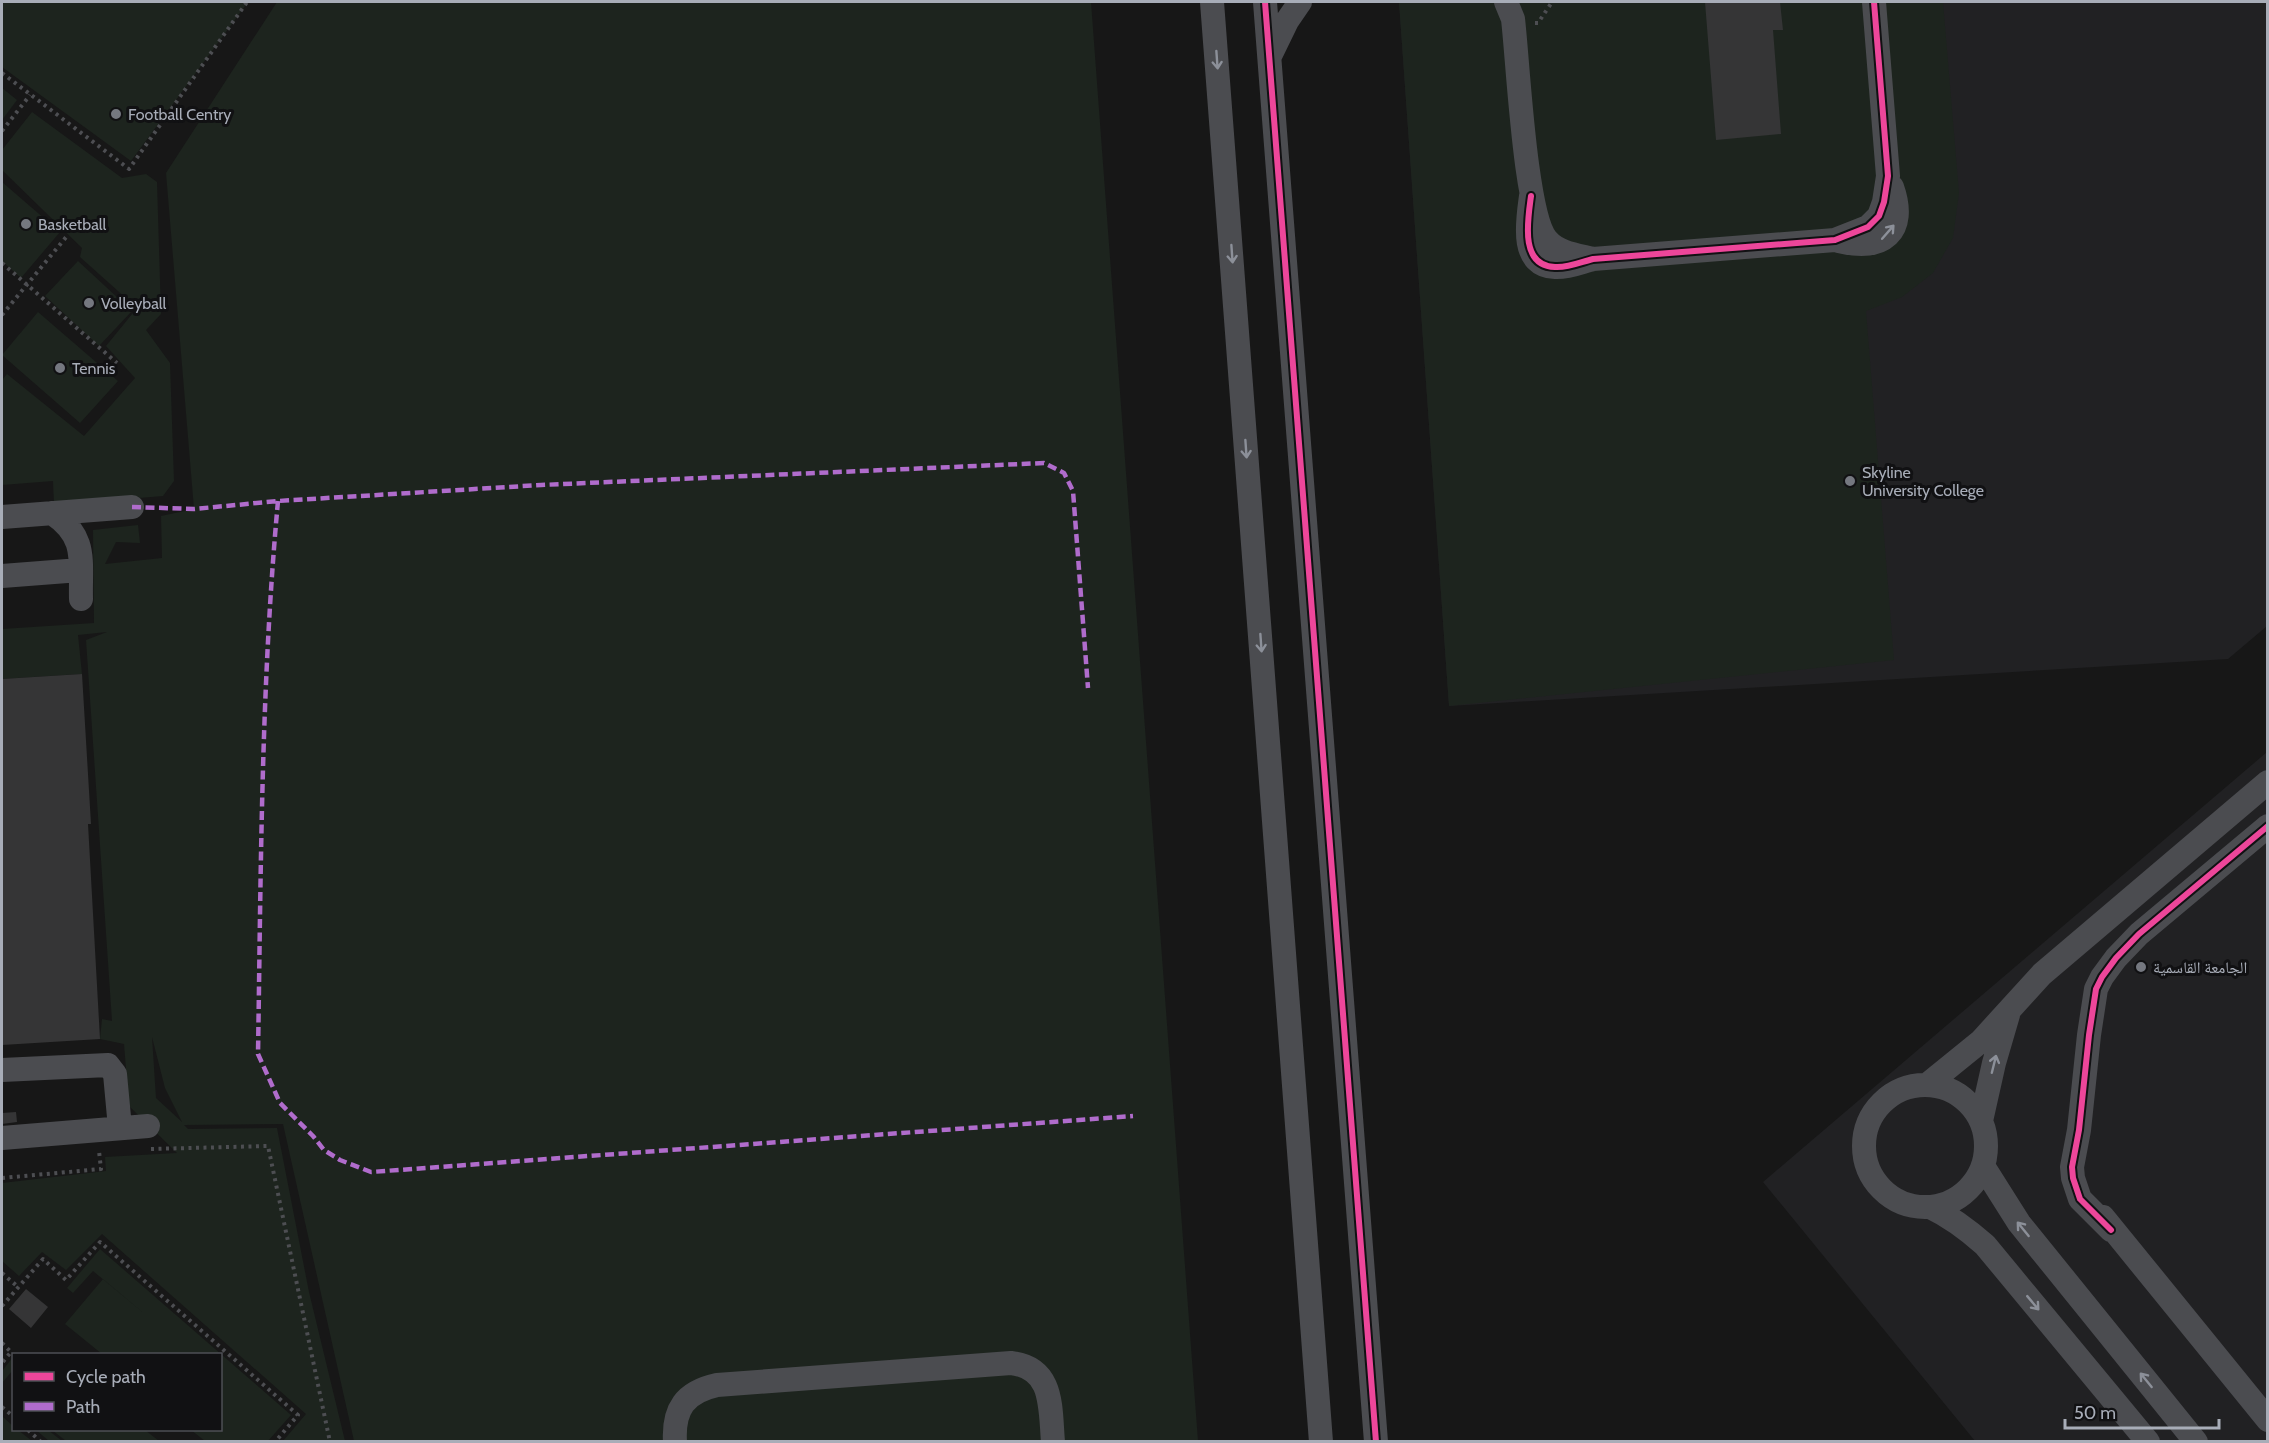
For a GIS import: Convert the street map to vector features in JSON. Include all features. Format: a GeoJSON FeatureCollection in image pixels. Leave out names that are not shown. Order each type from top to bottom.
{"type":"FeatureCollection","features":[{"type":"Feature","properties":{"kind":"street"},"geometry":{"type":"LineString","coordinates":[[1212,2],[1321,1442]]}},
{"type":"Feature","properties":{"kind":"street"},"geometry":{"type":"LineString","coordinates":[[1265,2],[1376,1442]]}},
{"type":"Feature","properties":{"kind":"street"},"geometry":{"type":"LineString","coordinates":[[1269,58],[1287,21],[1300,2]]}},
{"type":"Feature","properties":{"kind":"street"},"geometry":{"type":"LineString","coordinates":[[1513,8],[1531,196],[1539,226],[1545,238],[1556,248],[1593,259],[1835,240],[1861,231],[1874,221],[1882,209],[1888,176],[1874,2]]}},
{"type":"Feature","properties":{"kind":"street"},"geometry":{"type":"LineString","coordinates":[[2,517],[132,507]]}},
{"type":"Feature","properties":{"kind":"street"},"geometry":{"type":"LineString","coordinates":[[52,513],[63,520],[76,537],[80,549],[81,599]]}},
{"type":"Feature","properties":{"kind":"street"},"geometry":{"type":"LineString","coordinates":[[2,576],[80,570]]}},
{"type":"Feature","properties":{"kind":"street"},"geometry":{"type":"LineString","coordinates":[[1928,1084],[1981,1041],[2042,974],[2268,782]]}},
{"type":"Feature","properties":{"kind":"street"},"geometry":{"type":"LineString","coordinates":[[2268,826],[2139,934],[2102,977],[2096,989],[2079,1130],[2072,1167],[2076,1189],[2087,1208],[2111,1230],[2268,1420]]}},
{"type":"Feature","properties":{"kind":"street"},"geometry":{"type":"LineString","coordinates":[[1981,1121],[1994,1063],[2011,1007]]}},
{"type":"Feature","properties":{"kind":"street"},"geometry":{"type":"LineString","coordinates":[[2,1070],[108,1065],[115,1074],[120,1128]]}},
{"type":"Feature","properties":{"kind":"street"},"geometry":{"type":"LineString","coordinates":[[1930,1207],[1947,1203],[1962,1195],[1974,1182],[1983,1166],[1986,1144],[1981,1121],[1970,1104],[1942,1086],[1928,1084],[1903,1088],[1882,1102],[1868,1122],[1863,1147],[1868,1171],[1883,1192],[1905,1204],[1930,1207],[1948,1216],[1985,1245],[2148,1442]]}},
{"type":"Feature","properties":{"kind":"street"},"geometry":{"type":"LineString","coordinates":[[2,1138],[120,1128],[146,1138]]}},
{"type":"Feature","properties":{"kind":"street"},"geometry":{"type":"LineString","coordinates":[[1983,1166],[2019,1223],[2196,1442]]}},
{"type":"Feature","properties":{"kind":"street"},"geometry":{"type":"LineString","coordinates":[[675,1442],[675,1423],[680,1408],[689,1396],[702,1388],[1011,1363],[1022,1364],[1040,1376],[1049,1395],[1053,1442]]}},
{"type":"Feature","properties":{"kind":"path"},"geometry":{"type":"LineString","coordinates":[[2,73],[129,169],[247,2]]}},
{"type":"Feature","properties":{"kind":"path"},"geometry":{"type":"LineString","coordinates":[[2,131],[30,95]]}},
{"type":"Feature","properties":{"kind":"path"},"geometry":{"type":"LineString","coordinates":[[2,315],[67,236]]}},
{"type":"Feature","properties":{"kind":"path"},"geometry":{"type":"LineString","coordinates":[[2,263],[117,363]]}},
{"type":"Feature","properties":{"kind":"path"},"geometry":{"type":"LineString","coordinates":[[146,1138],[268,1146],[330,1442]]}},
{"type":"Feature","properties":{"kind":"path"},"geometry":{"type":"LineString","coordinates":[[2,1178],[101,1169],[99,1151],[111,1151]]}},
{"type":"Feature","properties":{"kind":"path"},"geometry":{"type":"LineString","coordinates":[[2,1306],[43,1259],[66,1280],[100,1242],[298,1415],[275,1442]]}},
{"type":"Feature","properties":{"kind":"path"},"geometry":{"type":"LineString","coordinates":[[2,1273],[18,1287]]}},
{"type":"Feature","properties":{"kind":"path"},"geometry":{"type":"LineString","coordinates":[[2,1295],[7,1300]]}},
{"type":"Feature","properties":{"kind":"path"},"geometry":{"type":"LineString","coordinates":[[2,1343],[11,1352],[2,1363]]}},
{"type":"Feature","properties":{"kind":"path"},"geometry":{"type":"LineString","coordinates":[[29,1431],[41,1442]]}},
{"type":"Feature","properties":{"kind":"shaded area","name":"Football Centry"},"geometry":{"type":"Polygon","coordinates":[[[2,2],[248,2],[131,161],[2,67],[2,2]]]}},
{"type":"Feature","properties":{"kind":"shaded area"},"geometry":{"type":"Polygon","coordinates":[[[277,2],[1091,2],[1198,1441],[354,1441],[283,1124],[184,1125],[188,1129],[277,1128],[309,1292],[345,1441],[283,1441],[306,1414],[102,1234],[66,1270],[42,1252],[19,1276],[2,1261],[2,1183],[106,1171],[105,1157],[177,1153],[129,1106],[124,1044],[100,1039],[102,1019],[112,1021],[86,640],[107,632],[78,635],[82,674],[2,679],[2,629],[94,623],[93,530],[138,525],[140,543],[116,542],[105,564],[162,558],[161,516],[194,509],[166,173],[277,2]],[[152,1037],[156,1098],[182,1122],[165,1088],[152,1037]]]}},
{"type":"Feature","properties":{"kind":"shaded area","name":"Skyline University College"},"geometry":{"type":"Polygon","coordinates":[[[1399,2],[2267,2],[2267,626],[2228,659],[1449,706],[1399,2]]]}},
{"type":"Feature","properties":{"kind":"shaded area"},"geometry":{"type":"Polygon","coordinates":[[[1399,2],[1943,2],[1959,193],[1953,238],[1933,273],[1902,297],[1866,311],[1894,660],[1449,706],[1399,2]]]}},
{"type":"Feature","properties":{"kind":"shaded area"},"geometry":{"type":"Polygon","coordinates":[[[2,88],[17,100],[2,120],[2,88]]]}},
{"type":"Feature","properties":{"kind":"shaded area"},"geometry":{"type":"Polygon","coordinates":[[[32,112],[122,178],[146,174],[157,182],[161,314],[146,330],[170,363],[174,481],[163,496],[54,505],[53,481],[2,485],[2,380],[7,374],[84,436],[135,378],[106,346],[137,308],[80,257],[82,248],[2,170],[2,150],[32,112]]]}},
{"type":"Feature","properties":{"kind":"shaded area","name":"Basketball"},"geometry":{"type":"Polygon","coordinates":[[[2,182],[60,232],[21,278],[2,261],[2,182]]]}},
{"type":"Feature","properties":{"kind":"shaded area","name":"Volleyball"},"geometry":{"type":"Polygon","coordinates":[[[78,261],[132,311],[99,346],[45,296],[78,261]]]}},
{"type":"Feature","properties":{"kind":"shaded area","name":"Tennis"},"geometry":{"type":"Polygon","coordinates":[[[38,312],[118,381],[80,423],[2,355],[38,312]]]}},
{"type":"Feature","properties":{"kind":"shaded area","name":"الجامعة القاسمية"},"geometry":{"type":"Polygon","coordinates":[[[2267,752],[2267,1441],[1975,1441],[1763,1182],[2267,752]]]}},
{"type":"Feature","properties":{"kind":"shaded area"},"geometry":{"type":"Polygon","coordinates":[[[100,1249],[220,1353],[101,1353],[65,1324],[103,1279],[93,1271],[73,1293],[67,1288],[100,1249]]]}},
{"type":"Feature","properties":{"kind":"shaded area"},"geometry":{"type":"Polygon","coordinates":[[[222,1355],[291,1415],[268,1441],[205,1441],[192,1431],[222,1431],[222,1355]]]}},
{"type":"Feature","properties":{"kind":"shaded area"},"geometry":{"type":"Polygon","coordinates":[[[12,1358],[12,1371],[2,1383],[2,1371],[12,1358]]]}},
{"type":"Feature","properties":{"kind":"shaded area"},"geometry":{"type":"Polygon","coordinates":[[[2,1416],[12,1425],[12,1431],[19,1431],[32,1441],[2,1441],[2,1416]]]}},
{"type":"Feature","properties":{"kind":"shaded area"},"geometry":{"type":"Polygon","coordinates":[[[37,1431],[49,1431],[62,1441],[49,1441],[37,1431]]]}},
{"type":"Feature","properties":{"kind":"shaded area"},"geometry":{"type":"Polygon","coordinates":[[[53,1431],[146,1431],[159,1441],[66,1441],[53,1431]]]}},
{"type":"Feature","properties":{"kind":"building"},"geometry":{"type":"Polygon","coordinates":[[[1705,2],[1780,2],[1783,30],[1773,30],[1781,134],[1716,140],[1705,2]]]}},
{"type":"Feature","properties":{"kind":"building"},"geometry":{"type":"Polygon","coordinates":[[[82,674],[100,1039],[2,1045],[2,679],[82,674]]]}},
{"type":"Feature","properties":{"kind":"building"},"geometry":{"type":"Polygon","coordinates":[[[16,1112],[17,1122],[2,1124],[2,1113],[16,1112]]]}},
{"type":"Feature","properties":{"kind":"building"},"geometry":{"type":"Polygon","coordinates":[[[26,1289],[48,1307],[31,1328],[9,1309],[26,1289]]]}},
{"type":"Feature","properties":{"kind":"marked path"},"geometry":{"type":"LineString","coordinates":[[132,507],[194,509],[278,501],[541,485],[1044,463],[1064,473],[1073,491],[1088,688]]}},
{"type":"Feature","properties":{"kind":"marked path"},"geometry":{"type":"LineString","coordinates":[[278,501],[265,708],[258,1054],[280,1103],[324,1150],[340,1160],[371,1172],[1133,1116]]}},
{"type":"Feature","properties":{"kind":"cycle path"},"geometry":{"type":"LineString","coordinates":[[1265,2],[1376,1442]]}},
{"type":"Feature","properties":{"kind":"cycle path"},"geometry":{"type":"LineString","coordinates":[[1531,196],[1528,217],[1528,240],[1531,250],[1536,259],[1544,265],[1555,267],[1570,266],[1593,259],[1835,240],[1868,227],[1879,216],[1884,202],[1888,176],[1874,2]]}},
{"type":"Feature","properties":{"kind":"cycle path"},"geometry":{"type":"LineString","coordinates":[[2111,1230],[2080,1199],[2072,1167],[2079,1130],[2096,989],[2116,958],[2139,934],[2268,826]]}},
{"type":"Feature","properties":{"kind":"place","name":"Football Centry"},"geometry":{"type":"Point","coordinates":[116,114]}},
{"type":"Feature","properties":{"kind":"place","name":"Basketball"},"geometry":{"type":"Point","coordinates":[26,224]}},
{"type":"Feature","properties":{"kind":"place","name":"Volleyball"},"geometry":{"type":"Point","coordinates":[89,303]}},
{"type":"Feature","properties":{"kind":"place","name":"Tennis"},"geometry":{"type":"Point","coordinates":[60,368]}},
{"type":"Feature","properties":{"kind":"place","name":"Skyline University College"},"geometry":{"type":"Point","coordinates":[1850,481]}},
{"type":"Feature","properties":{"kind":"place","name":"الجامعة القاسمية"},"geometry":{"type":"Point","coordinates":[2141,967]}}]}
